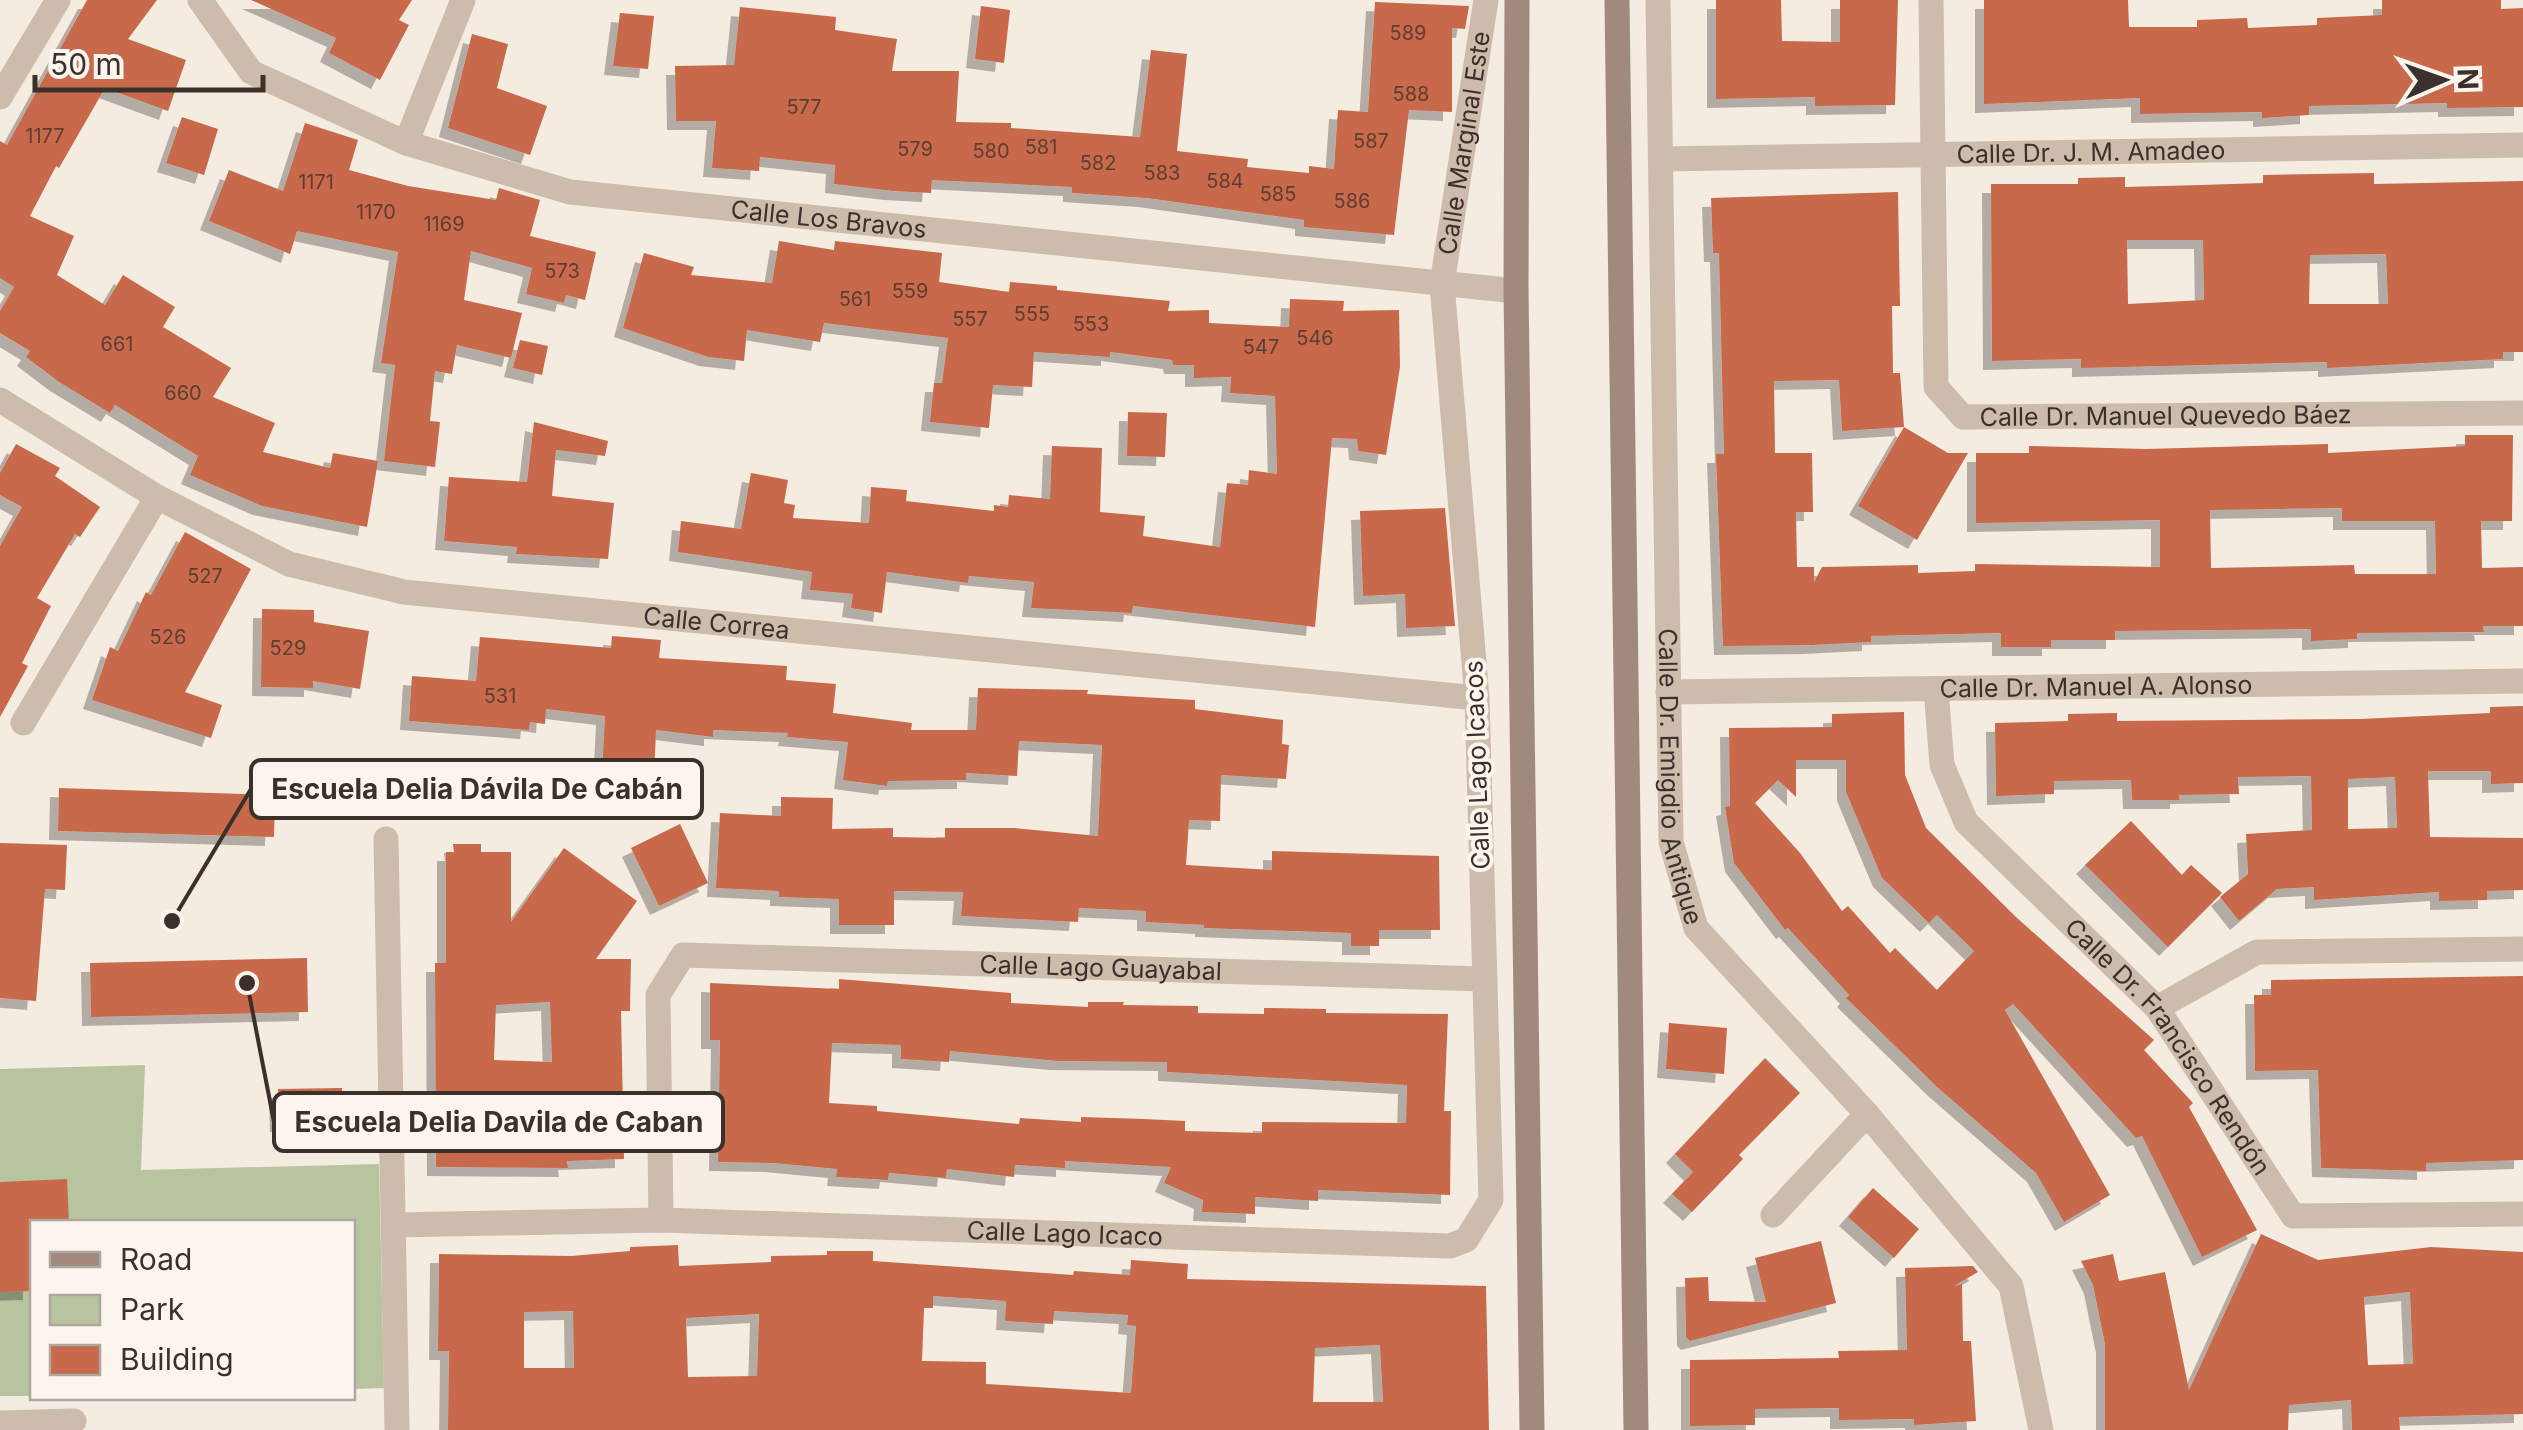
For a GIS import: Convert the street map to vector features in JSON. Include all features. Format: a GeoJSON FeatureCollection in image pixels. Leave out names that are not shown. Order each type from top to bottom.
{"type":"FeatureCollection","features":[{"type":"Feature","properties":{"kind":"street"},"geometry":{"type":"LineString","coordinates":[[0,97],[58,0]]}},
{"type":"Feature","properties":{"kind":"street","name":"Calle Los Bravos"},"geometry":{"type":"LineString","coordinates":[[200,0],[251,72],[406,144],[570,192],[1516,291]]}},
{"type":"Feature","properties":{"kind":"street"},"geometry":{"type":"LineString","coordinates":[[406,144],[463,0]]}},
{"type":"Feature","properties":{"kind":"street","name":"Calle Marginal Este"},"geometry":{"type":"LineString","coordinates":[[1442,284],[1486,0]]}},
{"type":"Feature","properties":{"kind":"street"},"geometry":{"type":"LineString","coordinates":[[1517,0],[1516,291],[1532,1430]]}},
{"type":"Feature","properties":{"kind":"street"},"geometry":{"type":"LineString","coordinates":[[1617,0],[1636,1430]]}},
{"type":"Feature","properties":{"kind":"street","name":"Calle Dr. Emigdio Antique"},"geometry":{"type":"LineString","coordinates":[[1658,0],[1670,842],[1696,928],[1868,1114],[2012,1286],[2041,1430]]}},
{"type":"Feature","properties":{"kind":"street","name":"Calle Dr. Manuel Quevedo Báez"},"geometry":{"type":"LineString","coordinates":[[1931,0],[1936,387],[1963,417],[2523,413]]}},
{"type":"Feature","properties":{"kind":"street","name":"Calle Dr. J. M. Amadeo"},"geometry":{"type":"LineString","coordinates":[[1661,158],[2523,145]]}},
{"type":"Feature","properties":{"kind":"street","name":"Calle Lago Icacos"},"geometry":{"type":"LineString","coordinates":[[1442,284],[1477,698],[1491,1200],[1466,1240]]}},
{"type":"Feature","properties":{"kind":"street","name":"Calle Correa"},"geometry":{"type":"LineString","coordinates":[[0,400],[157,496],[290,564],[404,592],[1477,698]]}},
{"type":"Feature","properties":{"kind":"street"},"geometry":{"type":"LineString","coordinates":[[23,723],[157,496]]}},
{"type":"Feature","properties":{"kind":"street","name":"Calle Dr. Manuel A. Alonso"},"geometry":{"type":"LineString","coordinates":[[1668,692],[2523,680]]}},
{"type":"Feature","properties":{"kind":"street","name":"Calle Dr. Francisco Rendón"},"geometry":{"type":"LineString","coordinates":[[1936,689],[1942,765],[1966,822],[2157,1008],[2292,1216],[2523,1214]]}},
{"type":"Feature","properties":{"kind":"street"},"geometry":{"type":"LineString","coordinates":[[386,839],[398,1430]]}},
{"type":"Feature","properties":{"kind":"street"},"geometry":{"type":"LineString","coordinates":[[2157,1008],[2257,952],[2523,948]]}},
{"type":"Feature","properties":{"kind":"street","name":"Calle Lago Guayabal"},"geometry":{"type":"LineString","coordinates":[[661,1220],[658,995],[683,956],[1483,979]]}},
{"type":"Feature","properties":{"kind":"street"},"geometry":{"type":"LineString","coordinates":[[1773,1215],[1868,1114]]}},
{"type":"Feature","properties":{"kind":"street","name":"Calle Lago Icaco"},"geometry":{"type":"LineString","coordinates":[[395,1225],[661,1220],[1450,1246],[1466,1240]]}},
{"type":"Feature","properties":{"kind":"street"},"geometry":{"type":"LineString","coordinates":[[0,1423],[74,1421]]}},
{"type":"Feature","properties":{"kind":"green space"},"geometry":{"type":"Polygon","coordinates":[[[145,1065],[141,1170],[379,1164],[384,1388],[355,1389],[355,1220],[30,1220],[30,1396],[0,1396],[0,1069],[145,1065]]]}},
{"type":"Feature","properties":{"kind":"building"},"geometry":{"type":"Polygon","coordinates":[[[87,0],[157,0],[128,39],[186,60],[168,111],[105,88],[59,168],[56,166],[30,216],[74,236],[57,275],[105,305],[123,275],[175,307],[163,327],[231,368],[213,397],[275,423],[263,452],[330,468],[333,453],[378,461],[367,527],[262,506],[190,475],[198,456],[115,405],[110,413],[59,382],[26,357],[30,351],[0,333],[0,311],[14,287],[0,278],[0,141],[7,145],[87,0]]]}},
{"type":"Feature","properties":{"kind":"building"},"geometry":{"type":"Polygon","coordinates":[[[251,0],[412,0],[399,20],[409,25],[380,80],[329,53],[336,38],[251,0]]]}},
{"type":"Feature","properties":{"kind":"building"},"geometry":{"type":"Polygon","coordinates":[[[1716,0],[1781,0],[1782,41],[1840,42],[1840,0],[1898,0],[1895,105],[1815,106],[1815,97],[1716,99],[1716,0]]]}},
{"type":"Feature","properties":{"kind":"building"},"geometry":{"type":"Polygon","coordinates":[[[1984,0],[2128,0],[2129,27],[2197,27],[2197,20],[2247,18],[2248,28],[2317,25],[2317,18],[2382,15],[2382,0],[2501,0],[2501,9],[2523,8],[2523,107],[2447,108],[2447,103],[2309,106],[2309,115],[2262,118],[2262,112],[2140,114],[2140,98],[1984,104],[1984,0]]]}},
{"type":"Feature","properties":{"kind":"building"},"geometry":{"type":"Polygon","coordinates":[[[1375,2],[1469,6],[1465,29],[1452,28],[1452,112],[1409,110],[1394,235],[1304,227],[1304,220],[1147,198],[1072,193],[1072,187],[932,180],[931,193],[893,191],[834,184],[835,165],[760,157],[759,171],[712,168],[716,121],[676,121],[675,66],[734,65],[740,7],[836,17],[835,30],[897,39],[892,71],[959,71],[956,122],[1011,123],[1011,128],[1140,137],[1151,50],[1187,54],[1177,151],[1248,159],[1247,167],[1309,173],[1309,166],[1334,169],[1338,110],[1368,112],[1375,2]]]}},
{"type":"Feature","properties":{"kind":"building"},"geometry":{"type":"Polygon","coordinates":[[[981,6],[1010,10],[1004,63],[975,59],[981,6]]]}},
{"type":"Feature","properties":{"kind":"building"},"geometry":{"type":"Polygon","coordinates":[[[620,13],[654,16],[648,69],[613,66],[620,13]]]}},
{"type":"Feature","properties":{"kind":"building"},"geometry":{"type":"Polygon","coordinates":[[[472,34],[508,44],[497,88],[547,106],[530,155],[448,128],[472,34]]]}},
{"type":"Feature","properties":{"kind":"building"},"geometry":{"type":"Polygon","coordinates":[[[182,117],[218,129],[204,175],[166,163],[182,117]]]}},
{"type":"Feature","properties":{"kind":"building"},"geometry":{"type":"Polygon","coordinates":[[[305,123],[358,140],[349,170],[408,186],[496,200],[499,188],[540,200],[530,236],[596,252],[585,300],[566,295],[564,303],[526,294],[532,268],[471,251],[464,300],[522,313],[511,358],[457,345],[452,374],[435,371],[430,421],[440,422],[435,467],[384,461],[395,365],[381,363],[398,252],[297,231],[290,254],[209,221],[229,170],[283,191],[305,123]]]}},
{"type":"Feature","properties":{"kind":"building"},"geometry":{"type":"Polygon","coordinates":[[[2374,173],[2374,184],[2523,181],[2523,352],[2503,352],[2503,359],[2327,368],[2327,362],[2081,368],[2081,359],[1992,361],[1991,184],[2078,184],[2078,178],[2125,177],[2125,187],[2263,183],[2263,175],[2374,173]],[[2127,240],[2128,304],[2204,300],[2203,240],[2127,240]],[[2386,254],[2310,255],[2309,304],[2388,304],[2386,254]]]}},
{"type":"Feature","properties":{"kind":"building"},"geometry":{"type":"Polygon","coordinates":[[[1898,192],[1900,306],[1892,306],[1893,373],[1900,373],[1904,427],[1842,431],[1839,380],[1774,381],[1775,453],[1812,453],[1813,512],[1796,512],[1797,567],[1814,567],[1814,582],[1822,567],[1918,565],[1918,573],[1975,571],[1975,564],[2160,567],[2160,520],[1976,523],[1976,453],[2029,453],[2029,446],[2146,449],[2328,444],[2328,453],[2465,446],[2465,435],[2513,435],[2512,521],[2481,521],[2482,568],[2523,567],[2523,626],[2483,626],[2484,632],[2357,633],[2357,639],[2311,641],[2311,629],[2115,631],[2115,640],[2051,640],[2051,647],[2001,647],[2001,633],[1871,636],[1871,642],[1812,645],[1723,646],[1716,454],[1724,454],[1719,253],[1713,253],[1711,198],[1898,192]],[[2342,508],[2210,510],[2211,568],[2354,565],[2355,574],[2436,574],[2435,521],[2342,521],[2342,508]]]}},
{"type":"Feature","properties":{"kind":"building"},"geometry":{"type":"Polygon","coordinates":[[[779,241],[834,250],[835,241],[942,253],[939,282],[1009,292],[1010,282],[1170,301],[1168,311],[1209,310],[1209,323],[1289,327],[1290,299],[1344,301],[1343,311],[1399,310],[1400,367],[1386,455],[1358,451],[1357,439],[1332,438],[1315,627],[1133,606],[1132,613],[1031,608],[1034,582],[969,576],[968,583],[887,572],[882,613],[851,608],[853,594],[810,590],[812,572],[678,552],[681,521],[741,529],[751,473],[788,480],[784,503],[795,505],[793,518],[869,523],[871,487],[907,490],[906,501],[994,511],[994,505],[1008,507],[1009,495],[1050,499],[1052,446],[1102,448],[1100,512],[1145,516],[1143,536],[1220,547],[1227,483],[1248,485],[1249,470],[1277,474],[1275,396],[1230,393],[1231,377],[1194,378],[1194,365],[1173,365],[1172,360],[1110,352],[1110,357],[1034,352],[1032,387],[993,385],[989,428],[930,422],[934,383],[942,383],[948,338],[824,323],[820,342],[747,330],[744,361],[708,357],[623,328],[644,253],[694,267],[691,275],[772,283],[779,241]]]}},
{"type":"Feature","properties":{"kind":"building"},"geometry":{"type":"Polygon","coordinates":[[[520,340],[548,346],[542,375],[513,368],[520,340]]]}},
{"type":"Feature","properties":{"kind":"building"},"geometry":{"type":"Polygon","coordinates":[[[1128,412],[1167,413],[1165,457],[1127,456],[1128,412]]]}},
{"type":"Feature","properties":{"kind":"building"},"geometry":{"type":"Polygon","coordinates":[[[534,422],[608,441],[605,456],[556,450],[552,496],[614,503],[608,559],[516,554],[517,547],[444,541],[449,477],[527,482],[534,422]]]}},
{"type":"Feature","properties":{"kind":"building"},"geometry":{"type":"Polygon","coordinates":[[[1904,427],[1948,453],[1968,453],[1917,540],[1858,506],[1904,427]]]}},
{"type":"Feature","properties":{"kind":"building"},"geometry":{"type":"Polygon","coordinates":[[[16,444],[60,468],[55,476],[100,507],[80,537],[75,534],[37,598],[51,606],[22,663],[28,666],[0,717],[0,546],[22,507],[0,495],[0,473],[16,444]]]}},
{"type":"Feature","properties":{"kind":"building"},"geometry":{"type":"Polygon","coordinates":[[[1445,508],[1455,626],[1406,628],[1405,594],[1363,596],[1360,511],[1445,508]]]}},
{"type":"Feature","properties":{"kind":"building"},"geometry":{"type":"Polygon","coordinates":[[[185,532],[251,569],[185,692],[222,705],[211,738],[92,700],[110,647],[118,651],[146,592],[151,595],[185,532]]]}},
{"type":"Feature","properties":{"kind":"building"},"geometry":{"type":"Polygon","coordinates":[[[262,609],[314,610],[314,622],[369,631],[360,689],[313,681],[313,688],[261,687],[262,609]]]}},
{"type":"Feature","properties":{"kind":"building"},"geometry":{"type":"Polygon","coordinates":[[[612,636],[661,640],[659,658],[787,666],[786,680],[836,684],[833,713],[912,723],[911,730],[976,730],[978,688],[1088,690],[1087,694],[1195,700],[1195,709],[1283,720],[1282,744],[1289,745],[1286,779],[1221,775],[1220,821],[1189,820],[1186,865],[1272,870],[1272,851],[1439,856],[1440,930],[1379,930],[1379,946],[1351,946],[1351,933],[1146,922],[1146,911],[1079,908],[1078,922],[961,916],[963,892],[894,891],[894,925],[839,925],[839,899],[779,897],[779,891],[716,888],[720,813],[781,816],[781,797],[833,798],[832,829],[893,828],[893,837],[945,838],[945,828],[1014,828],[1098,836],[1102,745],[1019,741],[1017,776],[966,773],[966,780],[888,781],[887,786],[843,780],[848,742],[787,737],[788,733],[713,730],[713,737],[656,730],[654,777],[602,774],[605,716],[546,709],[545,724],[530,722],[529,730],[409,721],[412,676],[476,681],[480,637],[611,648],[612,636]]]}},
{"type":"Feature","properties":{"kind":"building"},"geometry":{"type":"Polygon","coordinates":[[[2523,706],[2523,783],[2491,784],[2491,771],[2428,771],[2430,837],[2523,838],[2523,890],[2487,891],[2487,900],[2439,901],[2439,892],[2314,900],[2314,887],[2277,889],[2239,921],[2220,897],[2248,874],[2246,834],[2312,830],[2311,776],[2238,777],[2239,794],[2179,795],[2179,800],[2132,800],[2131,780],[2054,781],[2054,794],[1996,796],[1995,723],[2068,721],[2068,714],[2117,713],[2117,721],[2360,719],[2490,713],[2490,707],[2523,706]],[[2395,777],[2348,779],[2348,829],[2397,828],[2395,777]]]}},
{"type":"Feature","properties":{"kind":"building"},"geometry":{"type":"Polygon","coordinates":[[[1904,712],[1905,775],[1926,828],[2017,918],[2154,1040],[2144,1050],[2193,1103],[2189,1107],[2257,1230],[2202,1257],[2142,1136],[2136,1138],[2013,1004],[2005,1010],[2110,1195],[2064,1222],[2036,1173],[1937,1087],[1846,998],[1849,995],[1788,928],[1785,930],[1734,863],[1725,807],[1730,806],[1729,728],[1832,727],[1832,714],[1904,712]],[[1796,760],[1796,797],[1778,780],[1755,803],[1800,853],[1842,911],[1848,906],[1890,953],[1895,948],[1937,990],[1974,951],[1937,915],[1929,923],[1882,878],[1846,792],[1846,760],[1796,760]]]}},
{"type":"Feature","properties":{"kind":"building"},"geometry":{"type":"Polygon","coordinates":[[[59,788],[275,795],[274,837],[58,831],[59,788]]]}},
{"type":"Feature","properties":{"kind":"building"},"geometry":{"type":"Polygon","coordinates":[[[2131,821],[2182,875],[2191,865],[2222,893],[2168,947],[2085,865],[2131,821]]]}},
{"type":"Feature","properties":{"kind":"building"},"geometry":{"type":"Polygon","coordinates":[[[680,824],[708,883],[659,906],[631,848],[680,824]]]}},
{"type":"Feature","properties":{"kind":"building"},"geometry":{"type":"Polygon","coordinates":[[[0,843],[67,845],[65,890],[45,889],[36,1001],[0,998],[0,843]]]}},
{"type":"Feature","properties":{"kind":"building"},"geometry":{"type":"Polygon","coordinates":[[[453,844],[481,844],[481,852],[511,852],[511,922],[564,848],[637,901],[596,959],[631,959],[630,1011],[621,1011],[624,1159],[567,1161],[568,1168],[436,1167],[435,963],[446,963],[446,852],[454,852],[453,844]],[[550,1002],[496,1005],[494,1060],[552,1062],[550,1002]]]}},
{"type":"Feature","properties":{"kind":"building"},"geometry":{"type":"Polygon","coordinates":[[[307,958],[308,1012],[91,1017],[90,963],[307,958]]]}},
{"type":"Feature","properties":{"kind":"building"},"geometry":{"type":"Polygon","coordinates":[[[2523,976],[2523,1160],[2426,1163],[2426,1171],[2321,1168],[2318,1070],[2255,1071],[2254,995],[2271,995],[2271,980],[2523,976]]]}},
{"type":"Feature","properties":{"kind":"building"},"geometry":{"type":"Polygon","coordinates":[[[839,979],[1011,993],[1011,1003],[1088,1007],[1088,1002],[1124,1002],[1123,1005],[1198,1006],[1198,1013],[1264,1014],[1264,1008],[1448,1014],[1444,1111],[1451,1111],[1450,1195],[1318,1190],[1318,1201],[1255,1197],[1255,1214],[1202,1212],[1203,1200],[1164,1183],[1171,1167],[1065,1161],[1065,1168],[1015,1165],[1014,1177],[947,1169],[946,1178],[889,1173],[888,1180],[836,1177],[837,1169],[718,1162],[720,1040],[710,1040],[710,983],[839,989],[839,979]],[[832,1043],[829,1103],[1019,1124],[1020,1118],[1185,1121],[1185,1131],[1262,1133],[1262,1122],[1406,1123],[1407,1085],[1167,1072],[1167,1062],[1059,1061],[950,1051],[949,1062],[901,1059],[901,1045],[832,1043]]]}},
{"type":"Feature","properties":{"kind":"building"},"geometry":{"type":"Polygon","coordinates":[[[1669,1023],[1727,1028],[1724,1074],[1666,1069],[1669,1023]]]}},
{"type":"Feature","properties":{"kind":"building"},"geometry":{"type":"Polygon","coordinates":[[[1765,1058],[1800,1093],[1739,1155],[1743,1159],[1692,1212],[1672,1194],[1693,1172],[1675,1154],[1765,1058]]]}},
{"type":"Feature","properties":{"kind":"building"},"geometry":{"type":"Polygon","coordinates":[[[342,1088],[343,1122],[279,1123],[278,1089],[342,1088]]]}},
{"type":"Feature","properties":{"kind":"building"},"geometry":{"type":"Polygon","coordinates":[[[67,1179],[69,1220],[30,1220],[30,1291],[0,1292],[0,1182],[67,1179]]]}},
{"type":"Feature","properties":{"kind":"building"},"geometry":{"type":"Polygon","coordinates":[[[1873,1188],[1919,1229],[1894,1258],[1848,1217],[1873,1188]]]}},
{"type":"Feature","properties":{"kind":"building"},"geometry":{"type":"Polygon","coordinates":[[[2261,1234],[2318,1260],[2431,1247],[2523,1252],[2523,1414],[2399,1417],[2400,1430],[2352,1430],[2351,1400],[2289,1405],[2288,1430],[2105,1430],[2105,1344],[2093,1285],[2081,1261],[2113,1254],[2119,1281],[2165,1272],[2189,1390],[2261,1234]],[[2410,1292],[2364,1297],[2368,1365],[2413,1364],[2410,1292]]]}},
{"type":"Feature","properties":{"kind":"building"},"geometry":{"type":"Polygon","coordinates":[[[1821,1241],[1836,1303],[1690,1341],[1686,1337],[1685,1278],[1708,1277],[1709,1301],[1766,1302],[1755,1258],[1821,1241]]]}},
{"type":"Feature","properties":{"kind":"building"},"geometry":{"type":"Polygon","coordinates":[[[678,1245],[679,1266],[771,1262],[771,1256],[827,1255],[827,1251],[873,1251],[873,1261],[1073,1275],[1074,1271],[1130,1275],[1131,1260],[1188,1264],[1187,1279],[1486,1286],[1489,1430],[448,1430],[449,1351],[438,1351],[439,1254],[571,1256],[630,1251],[630,1247],[678,1245]],[[933,1296],[933,1308],[924,1308],[922,1361],[986,1362],[986,1384],[1131,1393],[1136,1326],[1127,1325],[1128,1315],[1054,1311],[1053,1324],[1005,1321],[1006,1301],[933,1296]],[[573,1311],[524,1312],[524,1368],[574,1368],[573,1311]],[[759,1314],[686,1318],[688,1377],[757,1376],[759,1314]],[[1380,1345],[1315,1348],[1313,1402],[1383,1402],[1380,1345]]]}},
{"type":"Feature","properties":{"kind":"building"},"geometry":{"type":"Polygon","coordinates":[[[1973,1266],[1978,1272],[1954,1286],[1962,1284],[1963,1341],[1971,1341],[1976,1421],[1914,1425],[1914,1419],[1839,1420],[1839,1408],[1755,1409],[1755,1425],[1690,1426],[1690,1360],[1839,1358],[1838,1351],[1907,1350],[1905,1268],[1973,1266]]]}},
{"type":"Feature","properties":{"kind":"place","name":"Escuela Delia Dávila De Cabán"},"geometry":{"type":"Point","coordinates":[172,921]}},
{"type":"Feature","properties":{"kind":"place","name":"Escuela Delia Davila de Caban"},"geometry":{"type":"Point","coordinates":[247,983]}}]}
